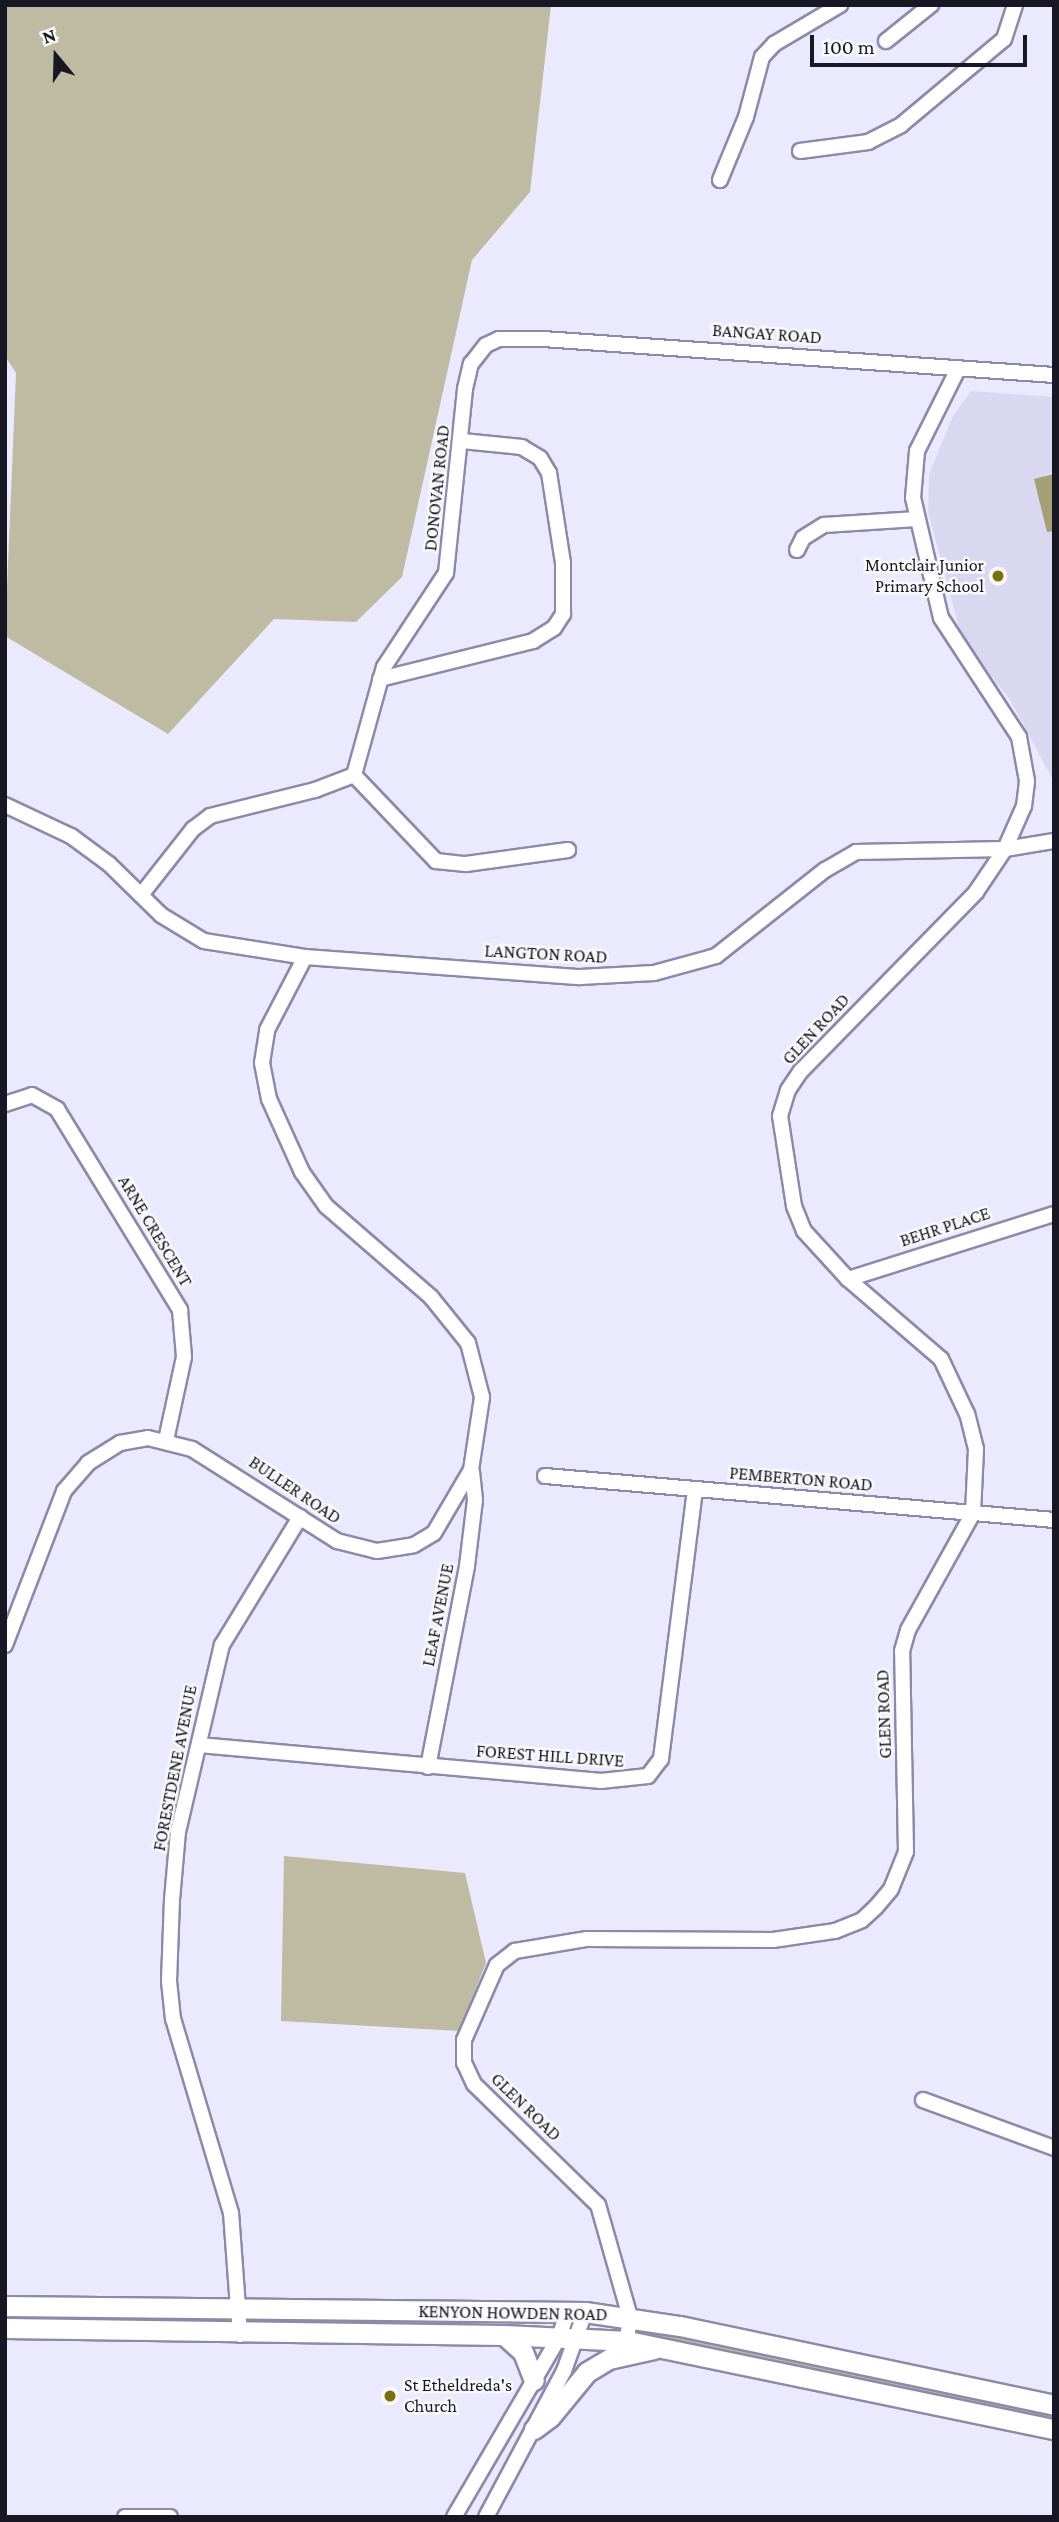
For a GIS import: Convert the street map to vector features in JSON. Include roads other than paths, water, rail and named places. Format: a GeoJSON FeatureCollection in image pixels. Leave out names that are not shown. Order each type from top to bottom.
{"type":"FeatureCollection","features":[{"type":"Feature","properties":{"kind":"street"},"geometry":{"type":"LineString","coordinates":[[720,180],[746,117],[762,57],[774,44],[840,5]]}},
{"type":"Feature","properties":{"kind":"street"},"geometry":{"type":"LineString","coordinates":[[886,41],[931,5]]}},
{"type":"Feature","properties":{"kind":"street"},"geometry":{"type":"LineString","coordinates":[[800,151],[869,142],[901,125],[1004,39],[1015,5]]}},
{"type":"Feature","properties":{"kind":"street","name":"BANGAY ROAD"},"geometry":{"type":"LineString","coordinates":[[480,350],[499,339],[543,339],[1054,375]]}},
{"type":"Feature","properties":{"kind":"street","name":"DONOVAN ROAD"},"geometry":{"type":"LineString","coordinates":[[354,775],[380,679],[398,640],[446,573],[462,441],[465,389],[480,350]]}},
{"type":"Feature","properties":{"kind":"street","name":"GLEN ROAD"},"geometry":{"type":"LineString","coordinates":[[625,2349],[630,2317],[594,2197],[511,2123],[468,2074],[462,2052],[470,2023],[497,1965],[515,1951],[603,1938],[795,1939],[850,1926],[876,1907],[891,1889],[906,1852],[904,1641],[972,1513],[976,1449],[947,1368],[848,1279],[813,1243],[797,1217],[782,1133],[782,1104],[800,1071],[965,905],[1005,849],[1025,794],[1019,737],[941,618],[917,519],[912,472],[917,451],[958,369]]}},
{"type":"Feature","properties":{"kind":"street"},"geometry":{"type":"LineString","coordinates":[[380,679],[533,641],[554,628],[563,614],[563,564],[553,489],[544,466],[522,447],[462,441]]}},
{"type":"Feature","properties":{"kind":"street"},"geometry":{"type":"LineString","coordinates":[[797,550],[803,538],[824,525],[917,519]]}},
{"type":"Feature","properties":{"kind":"street"},"geometry":{"type":"LineString","coordinates":[[141,895],[193,829],[210,816],[315,790],[354,775],[436,862],[466,864],[568,850]]}},
{"type":"Feature","properties":{"kind":"street","name":"LANGTON ROAD"},"geometry":{"type":"LineString","coordinates":[[5,805],[71,836],[181,930],[204,941],[305,957],[580,977],[654,973],[716,956],[825,870],[856,852],[1005,849],[1054,841]]}},
{"type":"Feature","properties":{"kind":"street","name":"BULLER ROAD"},"geometry":{"type":"LineString","coordinates":[[5,1645],[53,1512],[72,1478],[120,1443],[166,1440],[226,1467],[300,1517],[354,1547],[376,1551],[414,1545],[445,1521],[471,1471],[482,1397],[468,1343],[431,1297],[326,1206],[302,1172],[269,1099],[262,1063],[267,1030],[305,957]]}},
{"type":"Feature","properties":{"kind":"street","name":"ARNE CRESCENT"},"geometry":{"type":"LineString","coordinates":[[5,1104],[32,1095],[57,1109],[180,1310],[184,1357],[166,1440]]}},
{"type":"Feature","properties":{"kind":"street","name":"BEHR PLACE"},"geometry":{"type":"LineString","coordinates":[[848,1279],[1054,1214]]}},
{"type":"Feature","properties":{"kind":"street","name":"LEAF AVENUE"},"geometry":{"type":"LineString","coordinates":[[428,1767],[467,1566],[475,1500],[471,1471]]}},
{"type":"Feature","properties":{"kind":"street","name":"PEMBERTON ROAD"},"geometry":{"type":"LineString","coordinates":[[545,1476],[1054,1520]]}},
{"type":"Feature","properties":{"kind":"street","name":"FOREST HILL DRIVE"},"geometry":{"type":"LineString","coordinates":[[199,1745],[428,1767],[636,1781],[656,1770],[661,1759],[695,1490]]}},
{"type":"Feature","properties":{"kind":"street","name":"FORESTDENE AVENUE"},"geometry":{"type":"LineString","coordinates":[[240,2335],[241,2311],[224,2184],[170,2002],[178,1832],[222,1645],[300,1517]]}},
{"type":"Feature","properties":{"kind":"street"},"geometry":{"type":"LineString","coordinates":[[923,2100],[1054,2148]]}},
{"type":"Feature","properties":{"kind":"street","name":"KENYON HOWDEN ROAD"},"geometry":{"type":"LineString","coordinates":[[5,2306],[241,2311],[577,2311],[630,2317],[1054,2405]]}},
{"type":"Feature","properties":{"kind":"street"},"geometry":{"type":"LineString","coordinates":[[486,2517],[534,2429],[577,2311]]}},
{"type":"Feature","properties":{"kind":"street","name":"KENYON HOWDEN ROAD"},"geometry":{"type":"LineString","coordinates":[[5,2328],[240,2335],[569,2337],[625,2349],[662,2348],[1054,2429]]}},
{"type":"Feature","properties":{"kind":"street"},"geometry":{"type":"LineString","coordinates":[[503,2335],[523,2353],[534,2380]]}},
{"type":"Feature","properties":{"kind":"street"},"geometry":{"type":"LineString","coordinates":[[454,2517],[534,2380],[569,2337]]}},
{"type":"Feature","properties":{"kind":"street"},"geometry":{"type":"LineString","coordinates":[[534,2429],[551,2417],[587,2372],[625,2349]]}},
{"type":"Feature","properties":{"kind":"street"},"geometry":{"type":"LineString","coordinates":[[125,2517],[170,2517]]}},
{"type":"Feature","properties":{"kind":"place","name":"Montclair Junior Primary School"},"geometry":{"type":"Point","coordinates":[998,576]}},
{"type":"Feature","properties":{"kind":"place","name":"St Etheldreda's Church"},"geometry":{"type":"Point","coordinates":[390,2396]}}]}
